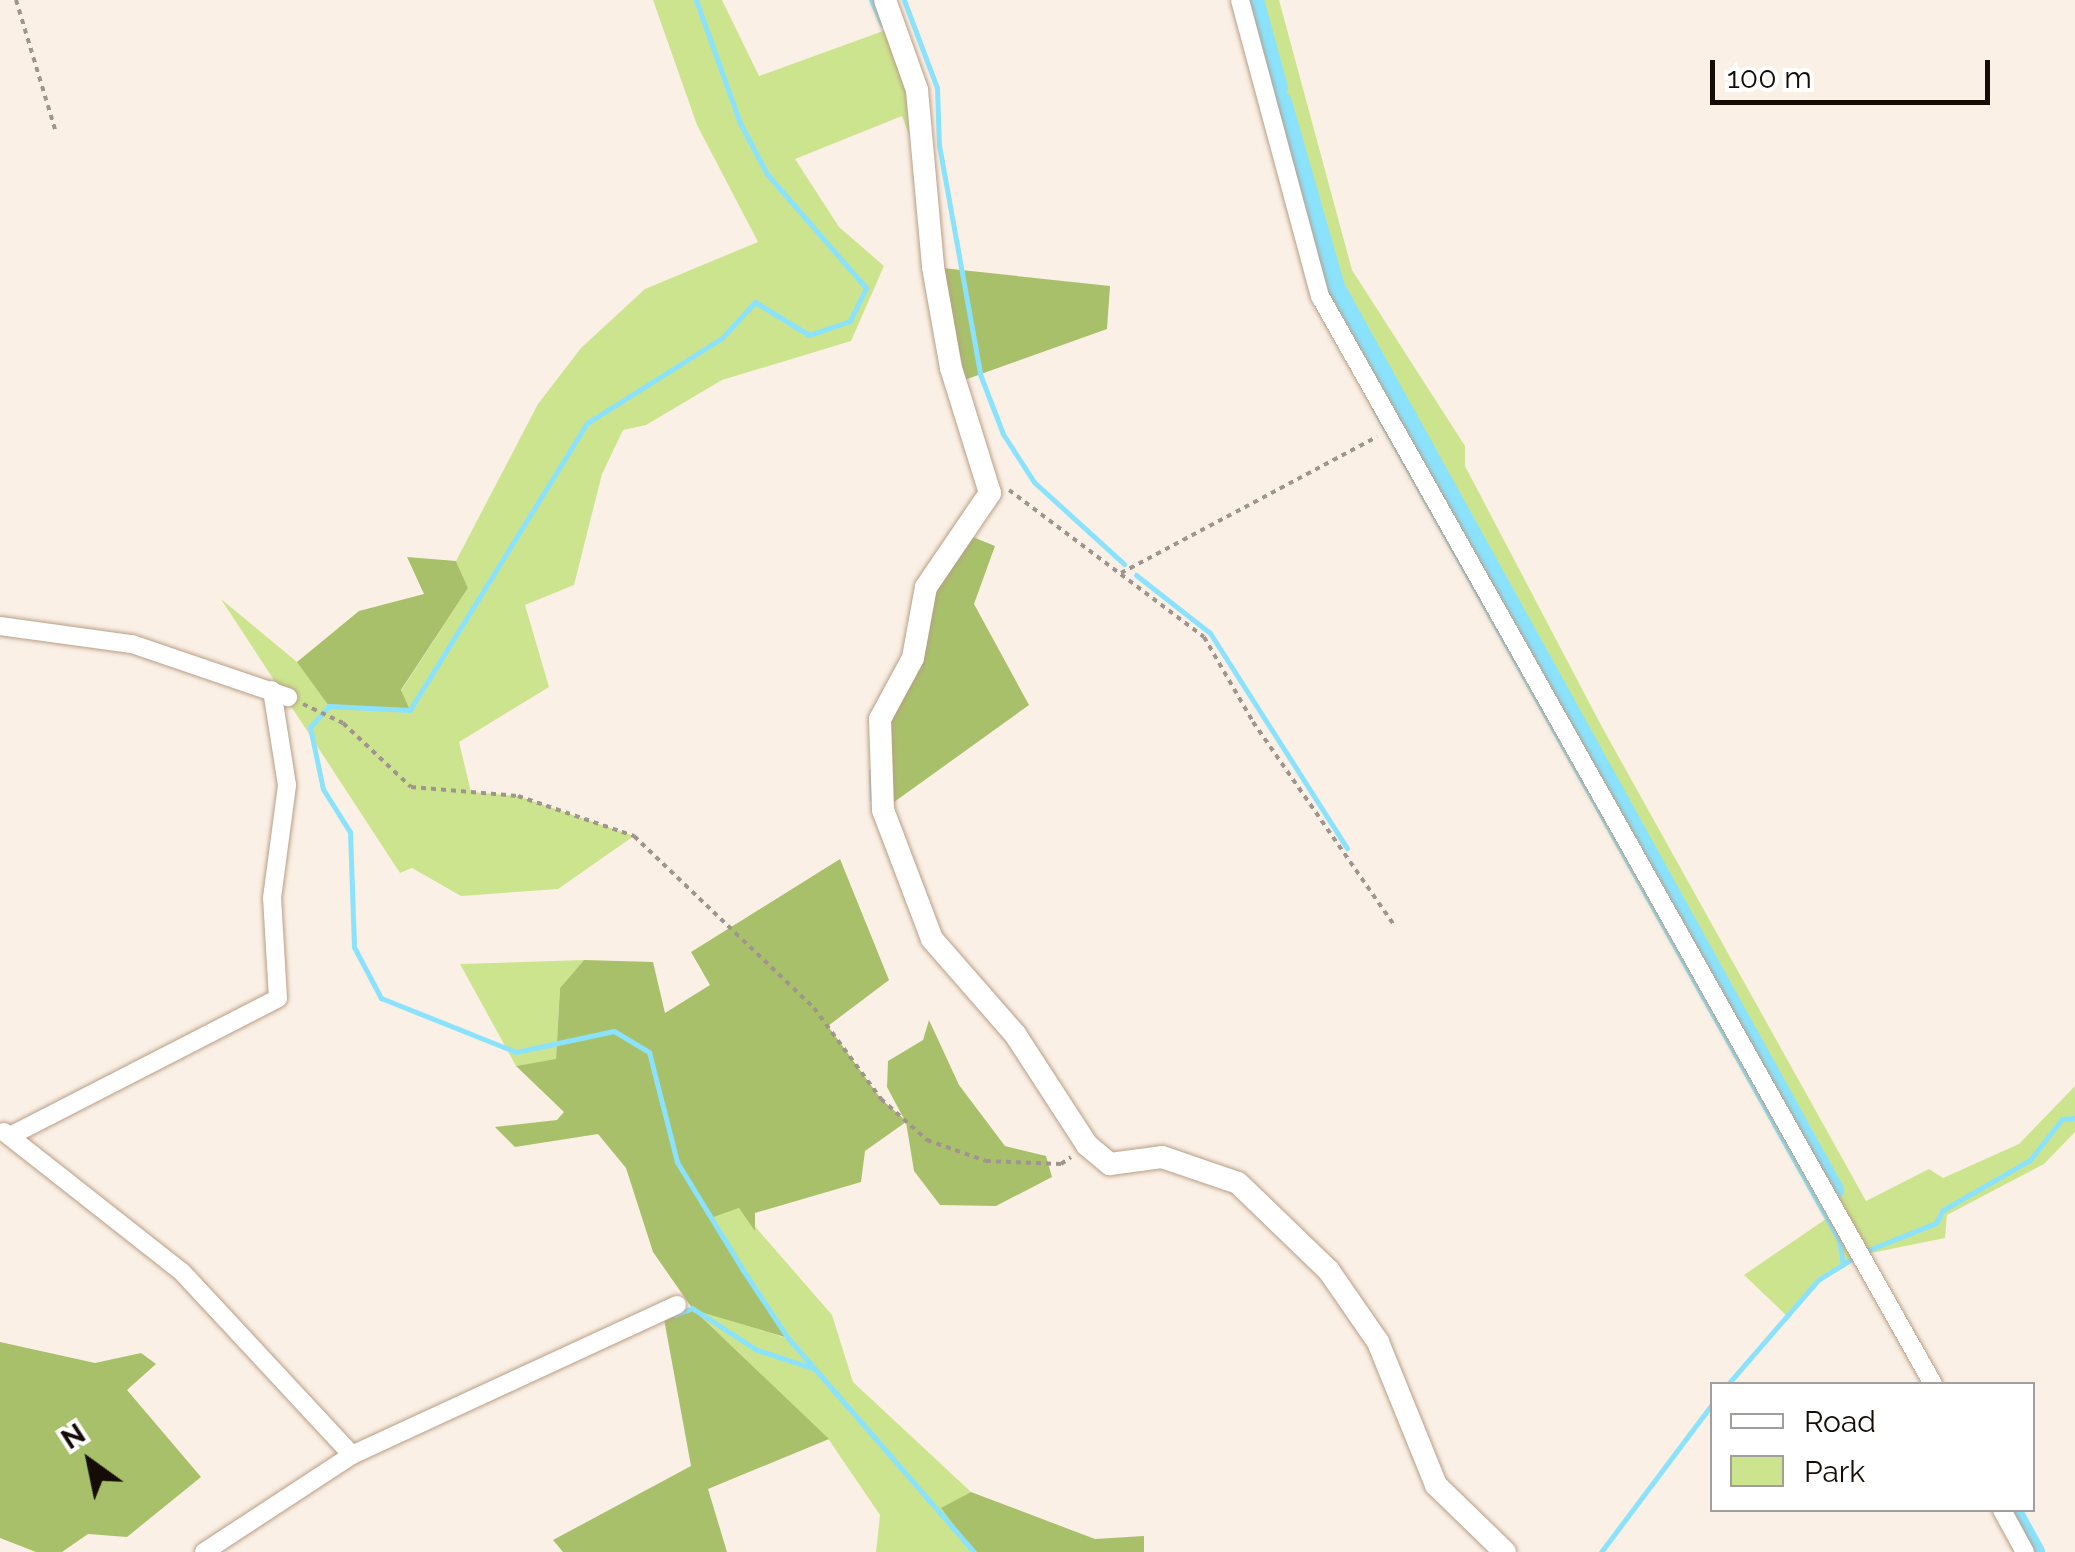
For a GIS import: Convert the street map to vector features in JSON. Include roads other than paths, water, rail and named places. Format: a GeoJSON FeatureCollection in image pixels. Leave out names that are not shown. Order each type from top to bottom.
{"type":"FeatureCollection","features":[{"type":"Feature","properties":{"kind":"street"},"geometry":{"type":"LineString","coordinates":[[885,0],[917,90],[939,300],[951,368],[990,494],[926,587],[913,658],[880,719],[878,786],[932,939],[1015,1034],[1087,1146],[1110,1164],[1162,1158],[1238,1182],[1329,1270],[1378,1342],[1436,1485],[1505,1552]]}},
{"type":"Feature","properties":{"kind":"street"},"geometry":{"type":"LineString","coordinates":[[1240,0],[1320,296],[1931,1382]]}},
{"type":"Feature","properties":{"kind":"street"},"geometry":{"type":"LineString","coordinates":[[0,626],[132,644],[280,693],[287,784],[272,898],[278,998],[5,1132],[182,1272],[352,1455]]}},
{"type":"Feature","properties":{"kind":"street"},"geometry":{"type":"LineString","coordinates":[[204,1552],[352,1455],[677,1306]]}},
{"type":"Feature","properties":{"kind":"street"},"geometry":{"type":"LineString","coordinates":[[2003,1512],[2026,1552]]}},
{"type":"Feature","properties":{"kind":"waterway"},"geometry":{"type":"LineString","coordinates":[[696,0],[740,123],[767,174],[866,288],[850,321],[809,335],[755,302],[722,338],[587,423],[410,710],[329,706],[310,727],[323,789],[350,832],[354,947],[381,998],[516,1052],[614,1031],[649,1052],[677,1162],[743,1270],[788,1338],[974,1552]]}},
{"type":"Feature","properties":{"kind":"waterway"},"geometry":{"type":"LineString","coordinates":[[871,0],[882,25]]}},
{"type":"Feature","properties":{"kind":"waterway"},"geometry":{"type":"LineString","coordinates":[[904,0],[937,88],[939,145],[980,374],[1003,434],[1034,482],[1124,564]]}},
{"type":"Feature","properties":{"kind":"waterway"},"geometry":{"type":"LineString","coordinates":[[1254,0],[1278,88]]}},
{"type":"Feature","properties":{"kind":"waterway"},"geometry":{"type":"LineString","coordinates":[[1282,102],[1335,287],[1834,1190]]}},
{"type":"Feature","properties":{"kind":"waterway"},"geometry":{"type":"LineString","coordinates":[[1373,407],[1839,1240],[1843,1265]]}},
{"type":"Feature","properties":{"kind":"waterway"},"geometry":{"type":"LineString","coordinates":[[1136,575],[1210,633],[1347,848]]}},
{"type":"Feature","properties":{"kind":"waterway"},"geometry":{"type":"LineString","coordinates":[[871,771],[872,799]]}},
{"type":"Feature","properties":{"kind":"waterway"},"geometry":{"type":"LineString","coordinates":[[1866,1251],[1936,1223],[1943,1210],[2030,1160],[2062,1119],[2075,1118]]}},
{"type":"Feature","properties":{"kind":"waterway"},"geometry":{"type":"LineString","coordinates":[[1730,1382],[1818,1280],[1855,1257]]}},
{"type":"Feature","properties":{"kind":"waterway"},"geometry":{"type":"LineString","coordinates":[[675,1315],[692,1308],[757,1350],[813,1368]]}},
{"type":"Feature","properties":{"kind":"waterway"},"geometry":{"type":"LineString","coordinates":[[1601,1552],[1710,1407]]}},
{"type":"Feature","properties":{"kind":"waterway"},"geometry":{"type":"LineString","coordinates":[[2013,1512],[2035,1552]]}}]}
